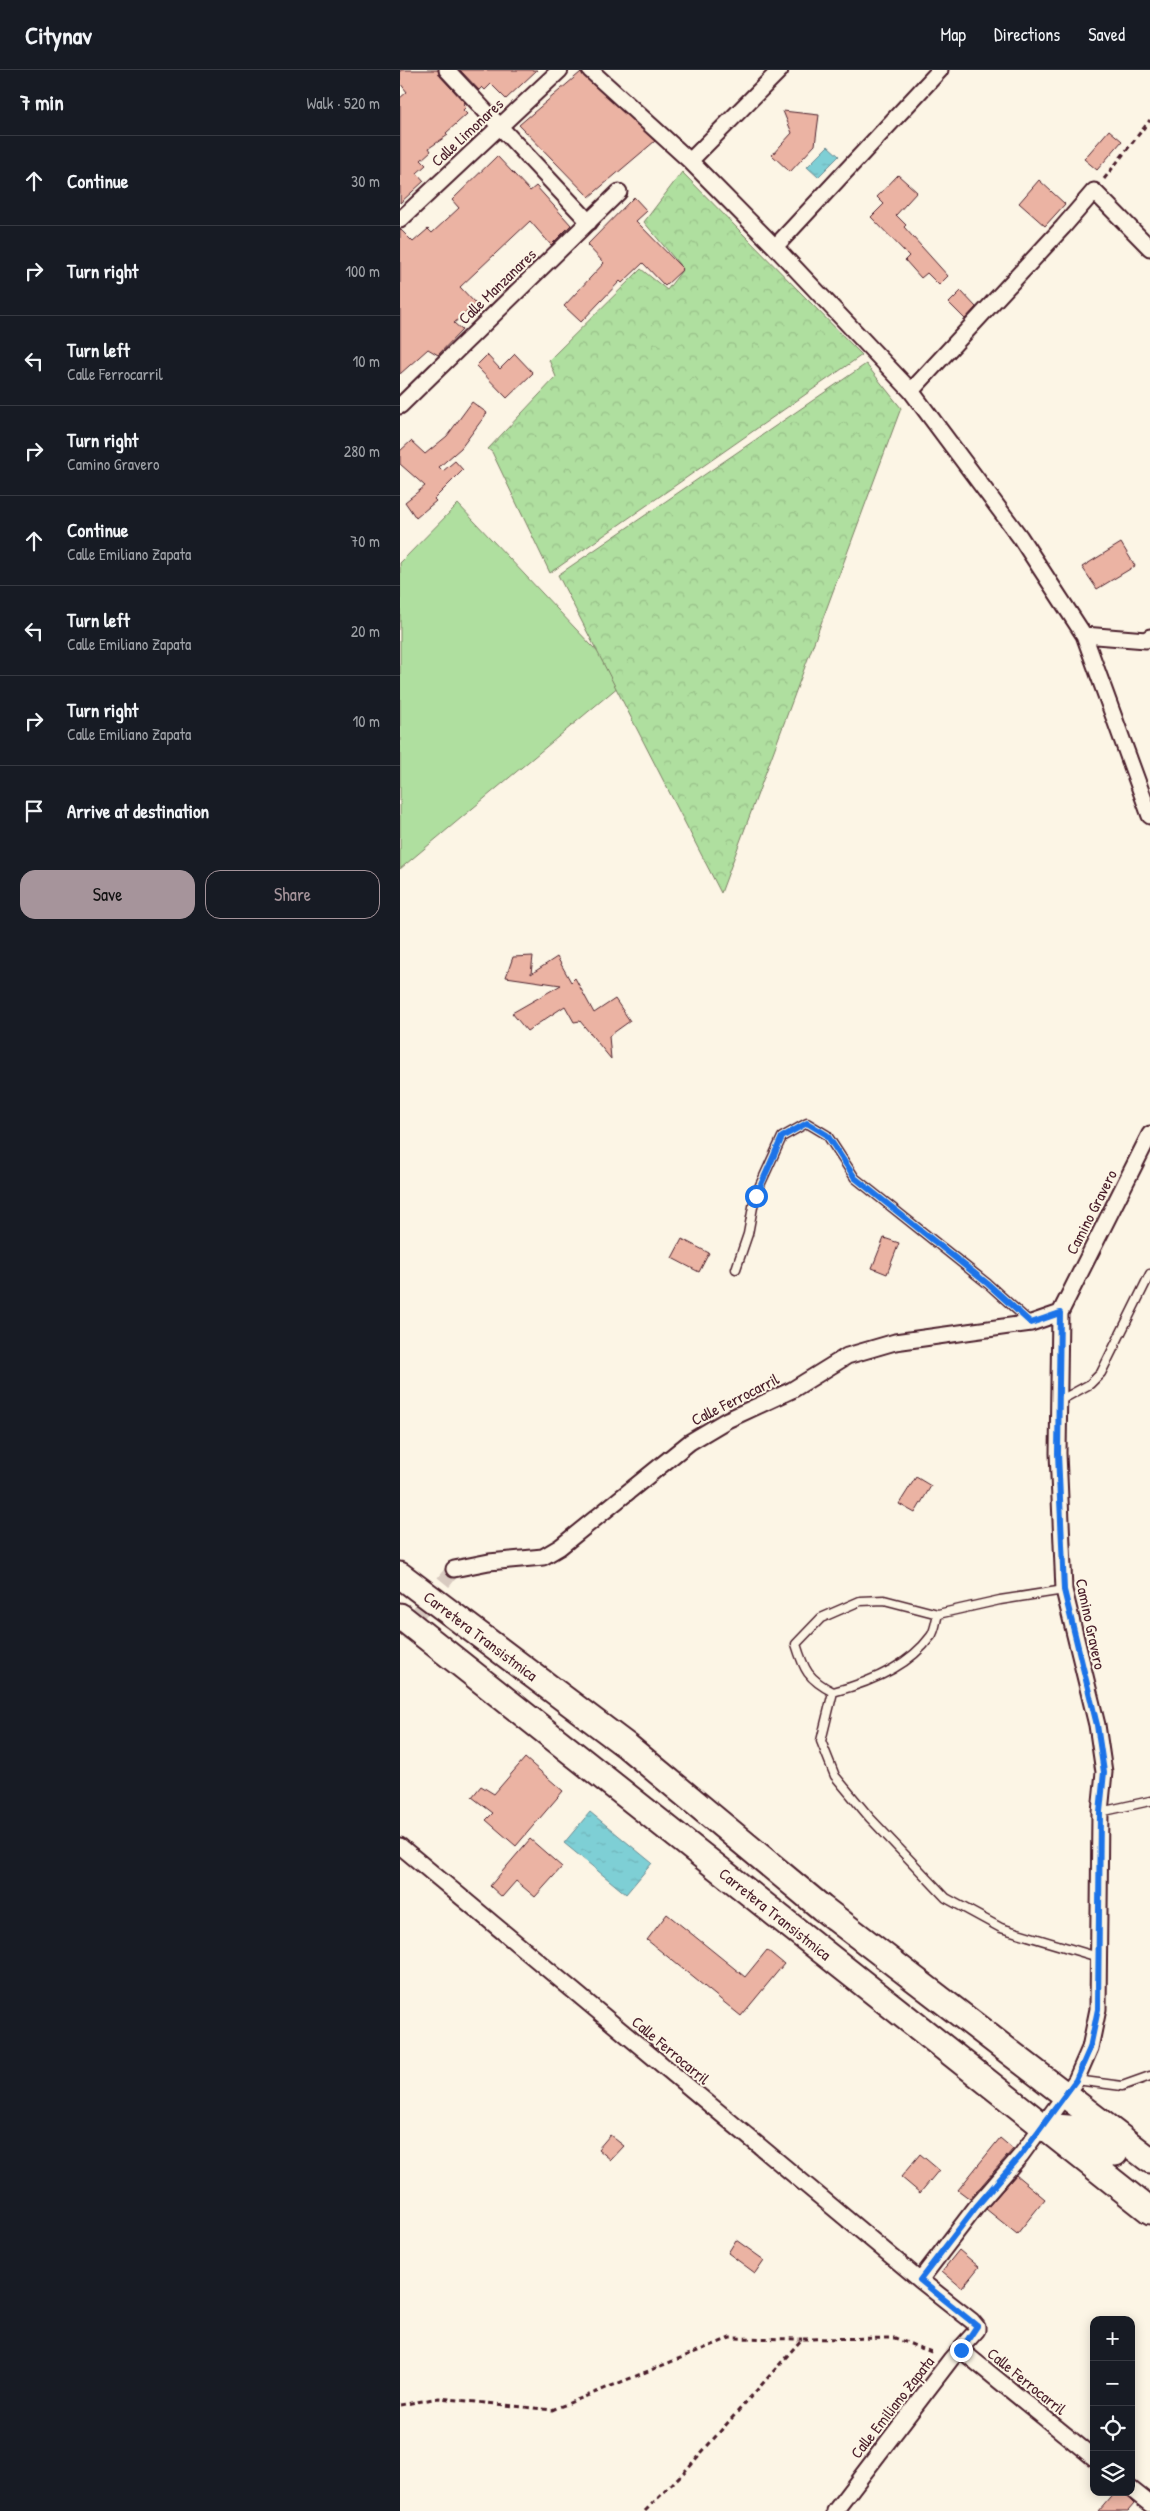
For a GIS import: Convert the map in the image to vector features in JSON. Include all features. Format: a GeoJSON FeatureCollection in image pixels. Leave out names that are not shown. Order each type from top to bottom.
{"type":"FeatureCollection","features":[{"type":"Feature","properties":{"kind":"main road","name":"Carretera Transistmica"},"geometry":{"type":"LineString","coordinates":[[400,1575],[627,1746],[822,1908],[1070,2087],[1150,2160]]}},
{"type":"Feature","properties":{"kind":"main road","name":"Carretera Transistmica"},"geometry":{"type":"LineString","coordinates":[[400,1616],[1150,2211]]}},
{"type":"Feature","properties":{"kind":"main road"},"geometry":{"type":"LineString","coordinates":[[900,2012],[919,2016],[933,2022],[1028,2096],[1070,2087]]}},
{"type":"Feature","properties":{"kind":"main road"},"geometry":{"type":"LineString","coordinates":[[1042,2126],[1081,2130],[1150,2178]]}},
{"type":"Feature","properties":{"kind":"street"},"geometry":{"type":"LineString","coordinates":[[447,70],[589,222]]}},
{"type":"Feature","properties":{"kind":"street","name":"Calle Limonares"},"geometry":{"type":"LineString","coordinates":[[400,220],[560,70]]}},
{"type":"Feature","properties":{"kind":"street"},"geometry":{"type":"LineString","coordinates":[[590,70],[690,161],[775,247],[911,391],[1020,537],[1084,635],[1146,791],[1150,816]]}},
{"type":"Feature","properties":{"kind":"street"},"geometry":{"type":"LineString","coordinates":[[690,161],[780,70]]}},
{"type":"Feature","properties":{"kind":"street"},"geometry":{"type":"LineString","coordinates":[[775,247],[940,70]]}},
{"type":"Feature","properties":{"kind":"street"},"geometry":{"type":"LineString","coordinates":[[911,391],[1063,228],[1094,191],[1150,248]]}},
{"type":"Feature","properties":{"kind":"street","name":"Calle Manzanares"},"geometry":{"type":"LineString","coordinates":[[400,406],[619,192]]}},
{"type":"Feature","properties":{"kind":"street"},"geometry":{"type":"LineString","coordinates":[[1084,635],[1146,640],[1150,637]]}},
{"type":"Feature","properties":{"kind":"street","name":"Camino Gravero"},"geometry":{"type":"LineString","coordinates":[[1042,2126],[1070,2087],[1090,2048],[1098,2009],[1100,1812],[1104,1772],[1097,1725],[1064,1590],[1058,1453],[1060,1313],[1150,1134]]}},
{"type":"Feature","properties":{"kind":"street","name":"Calle Ferrocarril"},"geometry":{"type":"LineString","coordinates":[[454,1569],[489,1562],[543,1557],[560,1547],[690,1442],[727,1420],[792,1390],[847,1356],[895,1342],[1031,1323],[1060,1313]]}},
{"type":"Feature","properties":{"kind":"street","name":"Calle Ferrocarril"},"geometry":{"type":"LineString","coordinates":[[400,1846],[920,2280]]}},
{"type":"Feature","properties":{"kind":"street"},"geometry":{"type":"LineString","coordinates":[[920,2280],[976,2207],[1021,2155],[1042,2126]]}},
{"type":"Feature","properties":{"kind":"street","name":"Calle Emiliano Zapata"},"geometry":{"type":"LineString","coordinates":[[835,2511],[977,2326],[920,2280]]}},
{"type":"Feature","properties":{"kind":"street","name":"Calle Ferrocarril"},"geometry":{"type":"LineString","coordinates":[[956,2355],[1090,2455]]}},
{"type":"Feature","properties":{"kind":"street"},"geometry":{"type":"LineString","coordinates":[[1135,2492],[1150,2504]]}},
{"type":"Feature","properties":{"kind":"lane"},"geometry":{"type":"LineString","coordinates":[[736,1269],[748,1234],[756,1196],[782,1137],[807,1123],[827,1135],[855,1178],[988,1284],[1031,1323]]}},
{"type":"Feature","properties":{"kind":"lane"},"geometry":{"type":"LineString","coordinates":[[1059,1401],[1090,1384],[1101,1373],[1150,1274]]}},
{"type":"Feature","properties":{"kind":"lane"},"geometry":{"type":"LineString","coordinates":[[938,1614],[932,1635],[905,1660],[863,1684],[833,1692],[816,1683],[804,1669],[796,1644],[821,1618],[860,1601],[884,1600],[938,1614],[1000,1600],[1064,1590]]}},
{"type":"Feature","properties":{"kind":"lane"},"geometry":{"type":"LineString","coordinates":[[833,1692],[821,1742],[835,1776],[870,1818],[946,1898],[1001,1928],[1098,1956]]}},
{"type":"Feature","properties":{"kind":"lane"},"geometry":{"type":"LineString","coordinates":[[1100,1812],[1150,1801]]}},
{"type":"Feature","properties":{"kind":"lane"},"geometry":{"type":"LineString","coordinates":[[1070,2087],[1122,2086],[1150,2076]]}},
{"type":"Feature","properties":{"kind":"path"},"geometry":{"type":"LineString","coordinates":[[1094,191],[1150,120]]}},
{"type":"Feature","properties":{"kind":"path"},"geometry":{"type":"LineString","coordinates":[[400,2405],[439,2398],[552,2410],[730,2338],[895,2338],[956,2355]]}},
{"type":"Feature","properties":{"kind":"path"},"geometry":{"type":"LineString","coordinates":[[645,2511],[686,2470],[802,2338]]}},
{"type":"Feature","properties":{"kind":"green space"},"geometry":{"type":"Polygon","coordinates":[[[682,172],[862,355],[550,573],[492,452],[488,449],[556,377],[549,360],[641,269],[667,290],[683,269],[644,222],[682,172]]]}},
{"type":"Feature","properties":{"kind":"green space"},"geometry":{"type":"Polygon","coordinates":[[[866,364],[901,408],[721,893],[558,575],[866,364]]]}},
{"type":"Feature","properties":{"kind":"green space"},"geometry":{"type":"Polygon","coordinates":[[[458,504],[625,681],[400,869],[400,563],[458,504]]]}},
{"type":"Feature","properties":{"kind":"water"},"geometry":{"type":"Polygon","coordinates":[[[828,146],[839,156],[818,177],[807,167],[828,146]]]}},
{"type":"Feature","properties":{"kind":"water"},"geometry":{"type":"Polygon","coordinates":[[[590,1812],[652,1863],[626,1894],[564,1843],[590,1812]]]}},
{"type":"Feature","properties":{"kind":"building"},"geometry":{"type":"Polygon","coordinates":[[[400,70],[438,70],[440,76],[465,103],[463,104],[466,107],[463,110],[467,114],[446,133],[448,135],[429,148],[431,151],[421,160],[426,165],[417,173],[424,181],[400,203],[400,98],[407,92],[400,83],[400,70]]]}},
{"type":"Feature","properties":{"kind":"building"},"geometry":{"type":"Polygon","coordinates":[[[460,70],[537,70],[506,99],[491,84],[485,90],[482,87],[479,90],[460,70]]]}},
{"type":"Feature","properties":{"kind":"building"},"geometry":{"type":"Polygon","coordinates":[[[581,72],[655,141],[589,197],[519,125],[581,72]]]}},
{"type":"Feature","properties":{"kind":"building"},"geometry":{"type":"Polygon","coordinates":[[[783,111],[819,115],[815,145],[790,172],[772,155],[792,133],[783,111]]]}},
{"type":"Feature","properties":{"kind":"building"},"geometry":{"type":"Polygon","coordinates":[[[1109,130],[1122,141],[1097,170],[1084,159],[1109,130]]]}},
{"type":"Feature","properties":{"kind":"building"},"geometry":{"type":"Polygon","coordinates":[[[497,156],[530,191],[536,186],[571,225],[551,245],[530,221],[460,287],[476,304],[454,323],[462,330],[438,355],[428,349],[400,374],[400,229],[413,242],[428,229],[432,233],[459,208],[452,200],[497,156]]]}},
{"type":"Feature","properties":{"kind":"building"},"geometry":{"type":"Polygon","coordinates":[[[898,175],[917,192],[896,215],[906,225],[904,227],[948,276],[939,285],[927,273],[921,278],[905,260],[909,256],[871,217],[884,204],[877,197],[898,175]]]}},
{"type":"Feature","properties":{"kind":"building"},"geometry":{"type":"Polygon","coordinates":[[[1039,180],[1065,204],[1045,226],[1019,203],[1039,180]]]}},
{"type":"Feature","properties":{"kind":"building"},"geometry":{"type":"Polygon","coordinates":[[[634,197],[647,211],[636,221],[683,269],[665,286],[643,263],[622,283],[620,281],[581,322],[564,306],[604,263],[587,245],[634,197]]]}},
{"type":"Feature","properties":{"kind":"building"},"geometry":{"type":"Polygon","coordinates":[[[961,291],[976,307],[965,319],[949,303],[961,291]]]}},
{"type":"Feature","properties":{"kind":"building"},"geometry":{"type":"Polygon","coordinates":[[[515,354],[533,373],[507,398],[476,366],[487,355],[500,369],[515,354]]]}},
{"type":"Feature","properties":{"kind":"building"},"geometry":{"type":"Polygon","coordinates":[[[472,402],[487,413],[461,448],[439,467],[443,471],[455,461],[463,470],[434,499],[436,501],[416,518],[405,502],[425,486],[400,464],[400,451],[411,441],[425,454],[447,436],[472,402]]]}},
{"type":"Feature","properties":{"kind":"building"},"geometry":{"type":"Polygon","coordinates":[[[1121,543],[1135,566],[1097,589],[1082,567],[1121,543]]]}},
{"type":"Feature","properties":{"kind":"building"},"geometry":{"type":"Polygon","coordinates":[[[533,956],[531,974],[557,957],[571,982],[575,978],[594,1013],[615,999],[630,1021],[609,1036],[611,1059],[580,1021],[574,1022],[565,1006],[527,1031],[512,1013],[561,985],[506,977],[513,957],[533,956]]]}},
{"type":"Feature","properties":{"kind":"building"},"geometry":{"type":"Polygon","coordinates":[[[884,1238],[899,1243],[887,1274],[872,1268],[884,1238]]]}},
{"type":"Feature","properties":{"kind":"building"},"geometry":{"type":"Polygon","coordinates":[[[682,1239],[709,1253],[699,1272],[672,1258],[682,1239]]]}},
{"type":"Feature","properties":{"kind":"building"},"geometry":{"type":"Polygon","coordinates":[[[916,1477],[931,1486],[915,1513],[899,1504],[916,1477]]]}},
{"type":"Feature","properties":{"kind":"building"},"geometry":{"type":"Polygon","coordinates":[[[525,1758],[563,1791],[516,1846],[486,1820],[493,1813],[472,1797],[481,1786],[494,1794],[525,1758]]]}},
{"type":"Feature","properties":{"kind":"building"},"geometry":{"type":"Polygon","coordinates":[[[530,1839],[562,1867],[535,1897],[516,1881],[502,1897],[490,1886],[530,1839]]]}},
{"type":"Feature","properties":{"kind":"building"},"geometry":{"type":"Polygon","coordinates":[[[667,1914],[745,1977],[767,1950],[784,1964],[741,2016],[647,1940],[667,1914]]]}},
{"type":"Feature","properties":{"kind":"building"},"geometry":{"type":"Polygon","coordinates":[[[610,2135],[624,2146],[611,2160],[598,2149],[610,2135]]]}},
{"type":"Feature","properties":{"kind":"building"},"geometry":{"type":"Polygon","coordinates":[[[1000,2138],[1013,2149],[970,2199],[958,2190],[1000,2138]]]}},
{"type":"Feature","properties":{"kind":"building"},"geometry":{"type":"Polygon","coordinates":[[[920,2154],[939,2170],[920,2193],[901,2177],[920,2154]]]}},
{"type":"Feature","properties":{"kind":"building"},"geometry":{"type":"Polygon","coordinates":[[[1016,2175],[1045,2199],[1017,2234],[986,2209],[1016,2175]]]}},
{"type":"Feature","properties":{"kind":"building"},"geometry":{"type":"Polygon","coordinates":[[[736,2240],[764,2260],[755,2273],[728,2253],[736,2240]]]}},
{"type":"Feature","properties":{"kind":"building"},"geometry":{"type":"Polygon","coordinates":[[[959,2250],[979,2267],[962,2288],[942,2271],[959,2250]]]}},
{"type":"Feature","properties":{"kind":"building"},"geometry":{"type":"Polygon","coordinates":[[[1112,2496],[1126,2496],[1134,2504],[1128,2511],[1099,2511],[1112,2496]]]}},
{"type":"Feature","properties":{"kind":"tunnel"},"geometry":{"type":"LineString","coordinates":[[400,1636],[454,1569]]}},
{"type":"Feature","properties":{"kind":"route"},"geometry":{"type":"LineString","coordinates":[[756,1196],[782,1137],[807,1123],[827,1135],[855,1178],[988,1284],[1031,1323],[1060,1313],[1058,1453],[1064,1590],[1097,1725],[1104,1772],[1100,1812],[1098,2009],[1090,2048],[1076,2080],[1021,2155],[976,2207],[920,2280],[977,2326],[961,2350]]}}]}
